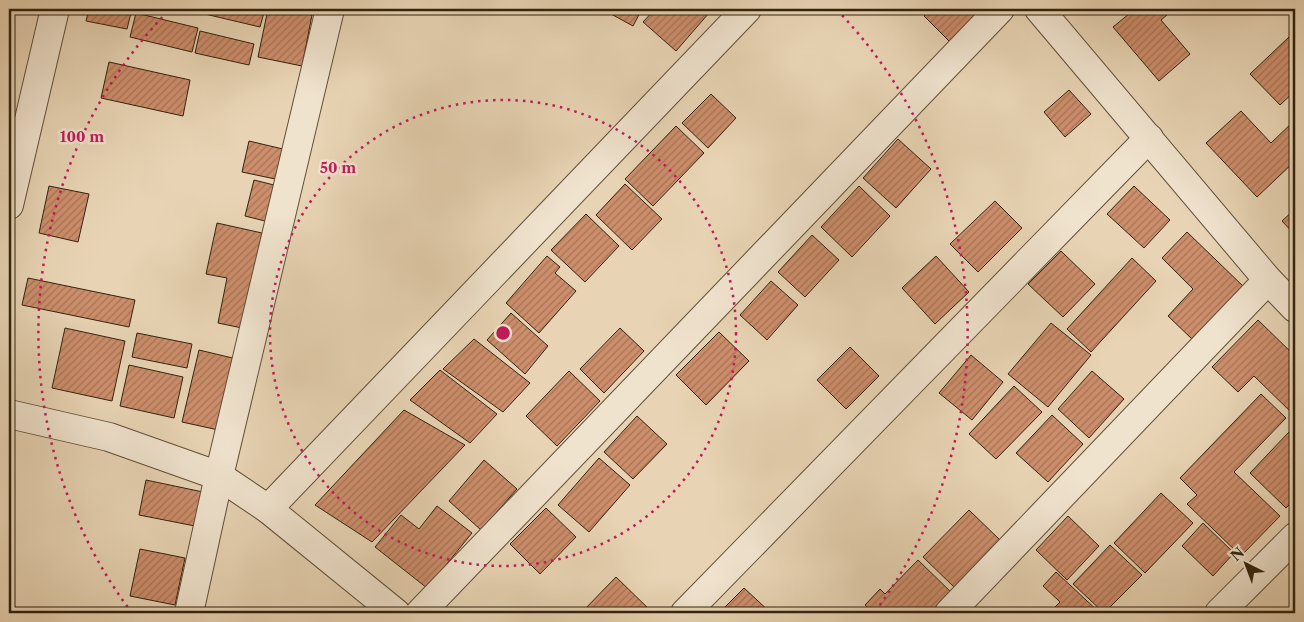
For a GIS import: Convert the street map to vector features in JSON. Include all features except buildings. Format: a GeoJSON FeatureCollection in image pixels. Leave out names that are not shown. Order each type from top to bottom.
{"type":"FeatureCollection","features":[{"type":"Feature","properties":{"kind":"street"},"geometry":{"type":"LineString","coordinates":[[9,205],[55,9]]}},
{"type":"Feature","properties":{"kind":"street"},"geometry":{"type":"LineString","coordinates":[[189,613],[219,476],[330,9]]}},
{"type":"Feature","properties":{"kind":"street"},"geometry":{"type":"LineString","coordinates":[[268,509],[747,9]]}},
{"type":"Feature","properties":{"kind":"street"},"geometry":{"type":"LineString","coordinates":[[420,613],[1000,9]]}},
{"type":"Feature","properties":{"kind":"street"},"geometry":{"type":"LineString","coordinates":[[1039,9],[1268,280],[1295,308]]}},
{"type":"Feature","properties":{"kind":"street"},"geometry":{"type":"LineString","coordinates":[[685,613],[1149,138]]}},
{"type":"Feature","properties":{"kind":"street"},"geometry":{"type":"LineString","coordinates":[[949,613],[1268,280]]}},
{"type":"Feature","properties":{"kind":"street"},"geometry":{"type":"LineString","coordinates":[[9,414],[109,437],[219,476],[268,509],[396,613]]}},
{"type":"Feature","properties":{"kind":"street"},"geometry":{"type":"LineString","coordinates":[[1219,613],[1295,537]]}}]}
